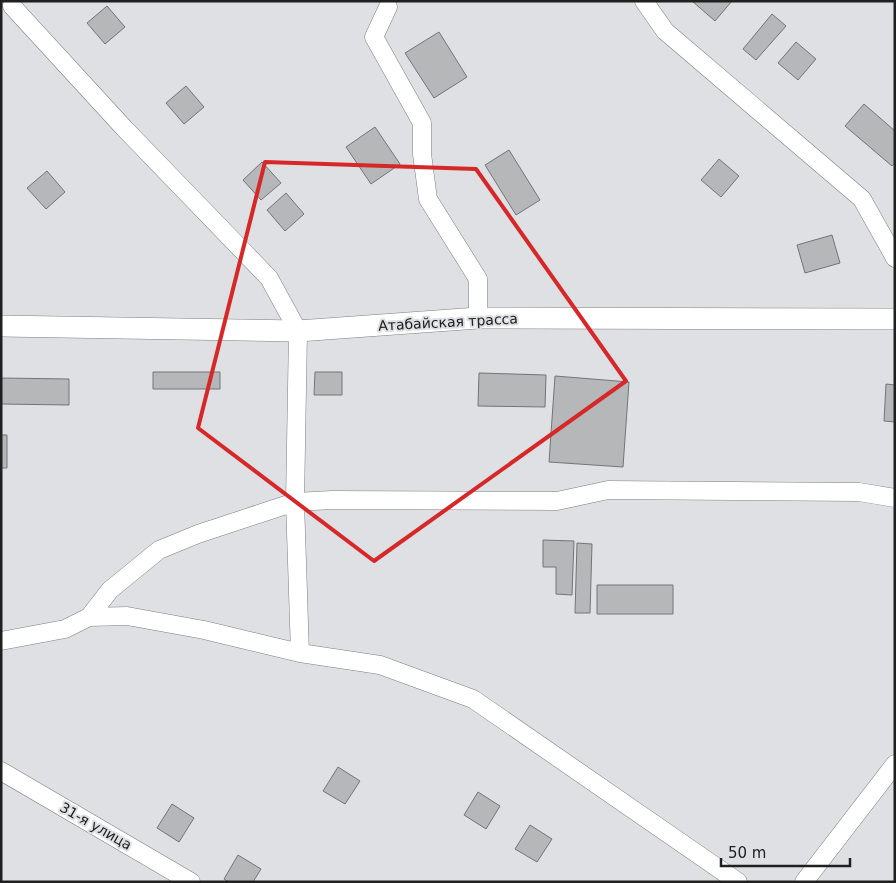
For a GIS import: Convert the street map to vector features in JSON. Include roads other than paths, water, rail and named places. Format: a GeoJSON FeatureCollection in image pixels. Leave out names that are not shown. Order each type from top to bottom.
{"type":"FeatureCollection","features":[{"type":"Feature","properties":{"kind":"main road","name":"Атабайская трасса"},"geometry":{"type":"LineString","coordinates":[[1,326],[298,331],[478,318],[895,319]]}},
{"type":"Feature","properties":{"kind":"street"},"geometry":{"type":"LineString","coordinates":[[644,1],[665,31],[862,198],[895,258]]}},
{"type":"Feature","properties":{"kind":"street"},"geometry":{"type":"LineString","coordinates":[[388,7],[374,37],[422,123],[422,154],[428,199],[478,279],[478,318]]}},
{"type":"Feature","properties":{"kind":"street"},"geometry":{"type":"LineString","coordinates":[[9,8],[268,278],[298,331],[295,502],[300,653]]}},
{"type":"Feature","properties":{"kind":"street"},"geometry":{"type":"LineString","coordinates":[[89,617],[110,590],[159,550],[198,534],[295,502],[332,500],[557,501],[608,490],[859,492],[895,498]]}},
{"type":"Feature","properties":{"kind":"street"},"geometry":{"type":"LineString","coordinates":[[1,641],[65,629],[89,617],[127,616],[204,630],[300,653],[380,665],[473,699],[738,882]]}},
{"type":"Feature","properties":{"kind":"street"},"geometry":{"type":"LineString","coordinates":[[804,882],[895,764]]}},
{"type":"Feature","properties":{"kind":"street","name":"31-я улица"},"geometry":{"type":"LineString","coordinates":[[1,771],[191,882]]}}]}
